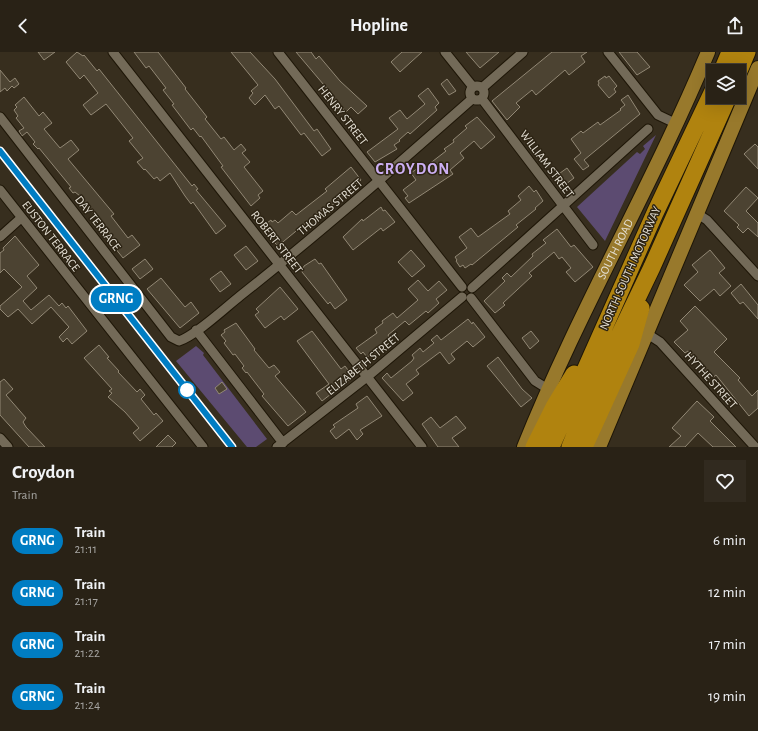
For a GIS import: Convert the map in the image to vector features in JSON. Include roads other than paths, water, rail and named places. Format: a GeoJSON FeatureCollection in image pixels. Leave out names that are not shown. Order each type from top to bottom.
{"type":"FeatureCollection","features":[{"type":"Feature","properties":{"kind":"highway"},"geometry":{"type":"LineString","coordinates":[[725,64],[730,52]]}},
{"type":"Feature","properties":{"kind":"highway"},"geometry":{"type":"LineString","coordinates":[[742,64],[747,52]]}},
{"type":"Feature","properties":{"kind":"highway","name":"NORTH SOUTH MOTORWAY"},"geometry":{"type":"LineString","coordinates":[[551,447],[605,323],[707,104]]}},
{"type":"Feature","properties":{"kind":"highway","name":"NORTH SOUTH MOTORWAY"},"geometry":{"type":"LineString","coordinates":[[570,447],[595,386],[652,267],[725,104]]}},
{"type":"Feature","properties":{"kind":"highway"},"geometry":{"type":"LineString","coordinates":[[584,447],[631,344],[652,267]]}},
{"type":"Feature","properties":{"kind":"highway"},"geometry":{"type":"LineString","coordinates":[[534,447],[554,407],[605,323]]}},
{"type":"Feature","properties":{"kind":"main road","name":"SOUTH ROAD"},"geometry":{"type":"LineString","coordinates":[[524,447],[548,389],[677,124],[708,52]]}},
{"type":"Feature","properties":{"kind":"main road"},"geometry":{"type":"LineString","coordinates":[[599,447],[758,68]]}},
{"type":"Feature","properties":{"kind":"street","name":"ROBERT STREET"},"geometry":{"type":"LineString","coordinates":[[113,52],[422,447]]}},
{"type":"Feature","properties":{"kind":"street","name":"HENRY STREET"},"geometry":{"type":"LineString","coordinates":[[278,52],[379,180],[467,287]]}},
{"type":"Feature","properties":{"kind":"street"},"geometry":{"type":"LineString","coordinates":[[445,52],[477,88],[484,94],[482,99],[476,100],[472,99],[470,94],[477,88],[523,52]]}},
{"type":"Feature","properties":{"kind":"street"},"geometry":{"type":"LineString","coordinates":[[608,52],[658,115],[677,124]]}},
{"type":"Feature","properties":{"kind":"street","name":"THOMAS STREET"},"geometry":{"type":"LineString","coordinates":[[179,341],[196,330],[280,265],[472,99]]}},
{"type":"Feature","properties":{"kind":"street","name":"WILLIAM STREET"},"geometry":{"type":"LineString","coordinates":[[482,99],[593,245]]}},
{"type":"Feature","properties":{"kind":"street","name":"DAY TERRACE"},"geometry":{"type":"LineString","coordinates":[[0,117],[172,337],[179,341]]}},
{"type":"Feature","properties":{"kind":"street"},"geometry":{"type":"LineString","coordinates":[[548,389],[535,381],[466,297],[474,292],[467,287],[563,206],[648,129]]}},
{"type":"Feature","properties":{"kind":"street","name":"EUSTON TERRACE"},"geometry":{"type":"LineString","coordinates":[[0,190],[203,447]]}},
{"type":"Feature","properties":{"kind":"street"},"geometry":{"type":"LineString","coordinates":[[696,213],[707,220],[758,276]]}},
{"type":"Feature","properties":{"kind":"street"},"geometry":{"type":"LineString","coordinates":[[0,237],[21,218]]}},
{"type":"Feature","properties":{"kind":"street","name":"ELIZABETH STREET"},"geometry":{"type":"LineString","coordinates":[[280,445],[466,297]]}},
{"type":"Feature","properties":{"kind":"street"},"geometry":{"type":"LineString","coordinates":[[196,330],[280,445]]}},
{"type":"Feature","properties":{"kind":"street","name":"HYTHE STREET"},"geometry":{"type":"LineString","coordinates":[[646,333],[660,342],[755,447]]}},
{"type":"Feature","properties":{"kind":"street"},"geometry":{"type":"LineString","coordinates":[[0,438],[8,447]]}},
{"type":"Feature","properties":{"kind":"railway"},"geometry":{"type":"LineString","coordinates":[[0,151],[232,447]]}},
{"type":"Feature","properties":{"kind":"train","name":"GRNG"},"geometry":{"type":"LineString","coordinates":[[0,151],[232,447]]}},
{"type":"Feature","properties":{"kind":"district","name":"CROYDON"},"geometry":{"type":"Point","coordinates":[413,168]}}]}
